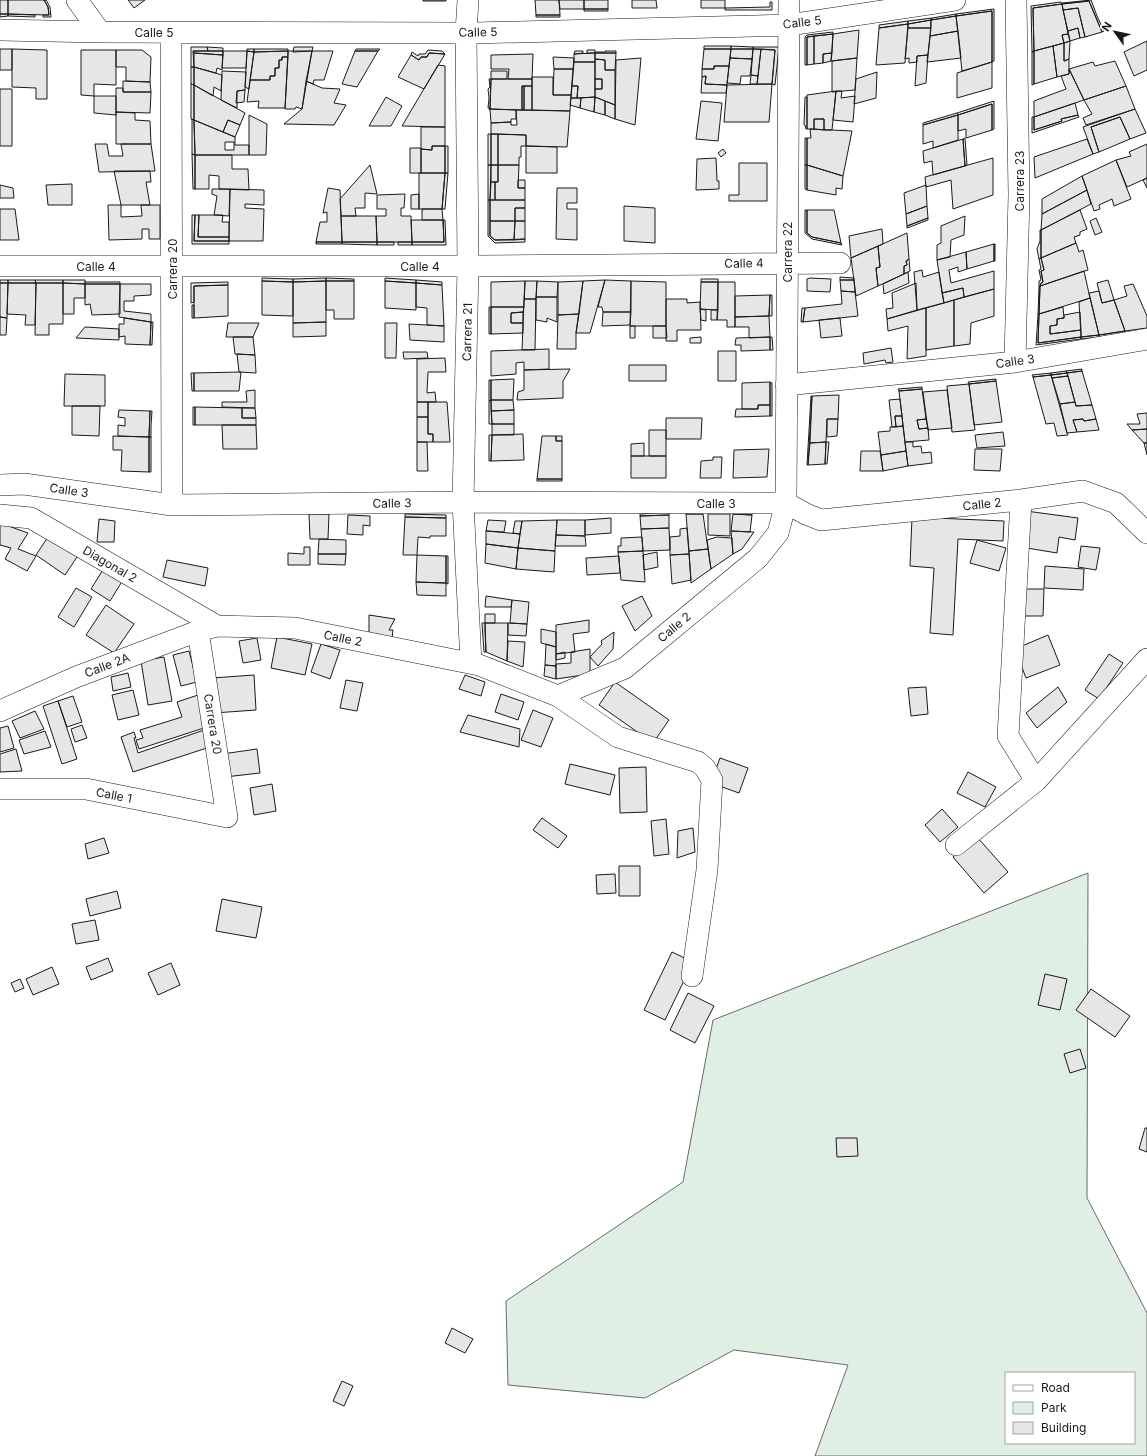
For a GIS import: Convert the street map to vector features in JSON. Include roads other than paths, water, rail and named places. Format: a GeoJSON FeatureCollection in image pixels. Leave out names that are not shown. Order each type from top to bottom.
{"type":"FeatureCollection","features":[{"type":"Feature","properties":{"kind":"street"},"geometry":{"type":"LineString","coordinates":[[77,0],[100,32]]}},
{"type":"Feature","properties":{"kind":"street","name":"Carrera 21"},"geometry":{"type":"LineString","coordinates":[[468,0],[466,32],[468,266],[463,502],[471,663]]}},
{"type":"Feature","properties":{"kind":"street","name":"Carrera 22"},"geometry":{"type":"LineString","coordinates":[[786,503],[789,0]]}},
{"type":"Feature","properties":{"kind":"street","name":"Calle 5"},"geometry":{"type":"LineString","coordinates":[[0,30],[100,32],[466,32],[789,25],[955,0]]}},
{"type":"Feature","properties":{"kind":"street","name":"Carrera 23"},"geometry":{"type":"LineString","coordinates":[[1015,362],[1019,195],[1016,0]]}},
{"type":"Feature","properties":{"kind":"street","name":"Carrera 20"},"geometry":{"type":"LineString","coordinates":[[171,32],[172,505]]}},
{"type":"Feature","properties":{"kind":"street","name":"Calle 4"},"geometry":{"type":"LineString","coordinates":[[0,266],[468,266],[840,263]]}},
{"type":"Feature","properties":{"kind":"street","name":"Calle 3"},"geometry":{"type":"LineString","coordinates":[[786,385],[1015,362],[1147,339]]}},
{"type":"Feature","properties":{"kind":"street","name":"Calle 3"},"geometry":{"type":"LineString","coordinates":[[0,485],[24,484],[172,505],[463,502],[786,503]]}},
{"type":"Feature","properties":{"kind":"street","name":"Calle 2"},"geometry":{"type":"LineString","coordinates":[[207,628],[295,628],[479,664],[558,696],[625,668],[758,558],[778,533],[786,503],[821,520],[1021,500],[1083,491],[1116,503],[1147,533]]}},
{"type":"Feature","properties":{"kind":"street"},"geometry":{"type":"LineString","coordinates":[[1021,500],[1008,736],[1036,781]]}},
{"type":"Feature","properties":{"kind":"street","name":"Diagonal 2"},"geometry":{"type":"LineString","coordinates":[[0,515],[31,518],[207,628]]}},
{"type":"Feature","properties":{"kind":"street","name":"Carrera 20"},"geometry":{"type":"LineString","coordinates":[[207,628],[227,817]]}},
{"type":"Feature","properties":{"kind":"street","name":"Calle 2A"},"geometry":{"type":"LineString","coordinates":[[0,711],[76,677],[207,628]]}},
{"type":"Feature","properties":{"kind":"street"},"geometry":{"type":"LineString","coordinates":[[956,845],[1036,781],[1147,659]]}},
{"type":"Feature","properties":{"kind":"street"},"geometry":{"type":"LineString","coordinates":[[558,696],[618,737],[698,762],[705,768],[712,780],[707,870],[692,976]]}},
{"type":"Feature","properties":{"kind":"street","name":"Calle 1"},"geometry":{"type":"LineString","coordinates":[[0,789],[86,789],[227,817]]}}]}
